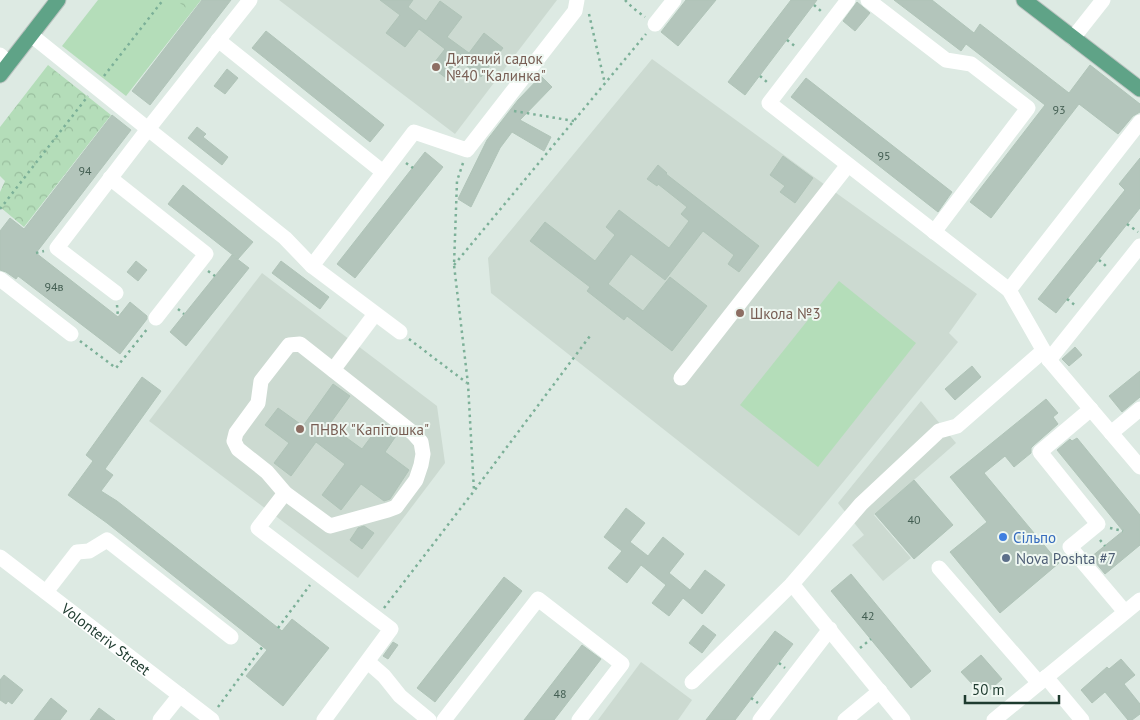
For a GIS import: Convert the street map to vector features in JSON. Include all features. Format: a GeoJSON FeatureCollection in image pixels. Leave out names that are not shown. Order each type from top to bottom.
{"type":"FeatureCollection","features":[{"type":"Feature","properties":{"kind":"main road"},"geometry":{"type":"LineString","coordinates":[[0,76],[5,59],[31,35],[58,0]]}},
{"type":"Feature","properties":{"kind":"main road"},"geometry":{"type":"LineString","coordinates":[[1026,0],[1140,89]]}},
{"type":"Feature","properties":{"kind":"street"},"geometry":{"type":"LineString","coordinates":[[116,293],[56,248],[250,0]]}},
{"type":"Feature","properties":{"kind":"street"},"geometry":{"type":"LineString","coordinates":[[655,24],[674,0]]}},
{"type":"Feature","properties":{"kind":"street"},"geometry":{"type":"LineString","coordinates":[[848,0],[769,103],[1009,290],[1046,355],[1140,467]]}},
{"type":"Feature","properties":{"kind":"street"},"geometry":{"type":"LineString","coordinates":[[868,0],[946,60],[971,64],[1028,108],[934,232]]}},
{"type":"Feature","properties":{"kind":"street"},"geometry":{"type":"LineString","coordinates":[[1073,38],[1103,0]]}},
{"type":"Feature","properties":{"kind":"street"},"geometry":{"type":"LineString","coordinates":[[312,266],[414,132],[467,150],[575,11],[583,5]]}},
{"type":"Feature","properties":{"kind":"street"},"geometry":{"type":"LineString","coordinates":[[31,35],[284,238],[312,266],[400,332]]}},
{"type":"Feature","properties":{"kind":"street"},"geometry":{"type":"LineString","coordinates":[[218,40],[384,172]]}},
{"type":"Feature","properties":{"kind":"street"},"geometry":{"type":"LineString","coordinates":[[1009,290],[1140,122]]}},
{"type":"Feature","properties":{"kind":"street"},"geometry":{"type":"LineString","coordinates":[[681,378],[848,165]]}},
{"type":"Feature","properties":{"kind":"street"},"geometry":{"type":"LineString","coordinates":[[110,178],[206,254],[156,318]]}},
{"type":"Feature","properties":{"kind":"street"},"geometry":{"type":"LineString","coordinates":[[692,682],[792,584],[861,504],[939,431],[958,426],[1046,355],[1140,246]]}},
{"type":"Feature","properties":{"kind":"street"},"geometry":{"type":"LineString","coordinates":[[0,279],[71,334]]}},
{"type":"Feature","properties":{"kind":"street"},"geometry":{"type":"LineString","coordinates":[[333,370],[375,314]]}},
{"type":"Feature","properties":{"kind":"street"},"geometry":{"type":"LineString","coordinates":[[300,344],[413,433],[421,442],[421,465],[416,480],[396,507],[330,526],[285,493],[267,472],[238,449],[234,441],[236,433],[258,403],[261,381],[289,345],[300,344]]}},
{"type":"Feature","properties":{"kind":"street"},"geometry":{"type":"LineString","coordinates":[[1090,409],[1040,452],[1098,524],[1070,547],[1125,612]]}},
{"type":"Feature","properties":{"kind":"street"},"geometry":{"type":"LineString","coordinates":[[1111,433],[1140,410]]}},
{"type":"Feature","properties":{"kind":"street"},"geometry":{"type":"LineString","coordinates":[[285,493],[258,528],[391,629],[324,720]]}},
{"type":"Feature","properties":{"kind":"street"},"geometry":{"type":"LineString","coordinates":[[46,592],[78,552],[90,551],[107,540],[231,638]]}},
{"type":"Feature","properties":{"kind":"street","name":"Volonteriv Street"},"geometry":{"type":"LineString","coordinates":[[0,557],[211,719]]}},
{"type":"Feature","properties":{"kind":"street"},"geometry":{"type":"LineString","coordinates":[[939,568],[1082,720]]}},
{"type":"Feature","properties":{"kind":"street"},"geometry":{"type":"LineString","coordinates":[[792,584],[904,720]]}},
{"type":"Feature","properties":{"kind":"street"},"geometry":{"type":"LineString","coordinates":[[444,720],[538,599],[622,664],[579,720]]}},
{"type":"Feature","properties":{"kind":"street"},"geometry":{"type":"LineString","coordinates":[[994,720],[1140,600]]}},
{"type":"Feature","properties":{"kind":"street"},"geometry":{"type":"LineString","coordinates":[[760,720],[830,629]]}},
{"type":"Feature","properties":{"kind":"street"},"geometry":{"type":"LineString","coordinates":[[368,662],[384,676],[400,696],[429,720]]}},
{"type":"Feature","properties":{"kind":"street"},"geometry":{"type":"LineString","coordinates":[[845,720],[880,691]]}},
{"type":"Feature","properties":{"kind":"street"},"geometry":{"type":"LineString","coordinates":[[160,720],[180,695]]}},
{"type":"Feature","properties":{"kind":"path"},"geometry":{"type":"LineString","coordinates":[[0,209],[163,0]]}},
{"type":"Feature","properties":{"kind":"path"},"geometry":{"type":"LineString","coordinates":[[454,265],[655,24],[625,0]]}},
{"type":"Feature","properties":{"kind":"path"},"geometry":{"type":"LineString","coordinates":[[583,5],[605,84]]}},
{"type":"Feature","properties":{"kind":"path"},"geometry":{"type":"LineString","coordinates":[[499,109],[574,121]]}},
{"type":"Feature","properties":{"kind":"path"},"geometry":{"type":"LineString","coordinates":[[467,150],[457,182],[454,265],[468,384],[474,491]]}},
{"type":"Feature","properties":{"kind":"path"},"geometry":{"type":"LineString","coordinates":[[1128,224],[1140,234]]}},
{"type":"Feature","properties":{"kind":"path"},"geometry":{"type":"LineString","coordinates":[[71,334],[116,368],[156,318]]}},
{"type":"Feature","properties":{"kind":"path"},"geometry":{"type":"LineString","coordinates":[[400,332],[468,384]]}},
{"type":"Feature","properties":{"kind":"path"},"geometry":{"type":"LineString","coordinates":[[376,618],[590,336]]}},
{"type":"Feature","properties":{"kind":"path"},"geometry":{"type":"LineString","coordinates":[[278,628],[319,574]]}},
{"type":"Feature","properties":{"kind":"path"},"geometry":{"type":"LineString","coordinates":[[211,719],[263,646]]}},
{"type":"Feature","properties":{"kind":"shaded area","name":"Дитячий садок №40 \"Калинка\""},"geometry":{"type":"Polygon","coordinates":[[[279,0],[557,0],[455,134],[279,0]]]}},
{"type":"Feature","properties":{"kind":"shaded area","name":"Школа №3"},"geometry":{"type":"Polygon","coordinates":[[[652,59],[977,294],[949,333],[958,342],[799,536],[491,293],[488,258],[652,59]]]}},
{"type":"Feature","properties":{"kind":"shaded area","name":"ПНВК \"Капітошка\""},"geometry":{"type":"Polygon","coordinates":[[[262,273],[437,406],[445,463],[358,578],[149,421],[262,273]]]}},
{"type":"Feature","properties":{"kind":"shaded area"},"geometry":{"type":"Polygon","coordinates":[[[921,401],[956,443],[874,515],[911,558],[883,581],[852,545],[864,535],[838,503],[921,401]]]}},
{"type":"Feature","properties":{"kind":"shaded area"},"geometry":{"type":"Polygon","coordinates":[[[641,662],[692,700],[678,720],[598,720],[641,662]]]}},
{"type":"Feature","properties":{"kind":"green space"},"geometry":{"type":"Polygon","coordinates":[[[98,0],[201,0],[126,96],[62,46],[98,0]]]}},
{"type":"Feature","properties":{"kind":"green space"},"geometry":{"type":"Polygon","coordinates":[[[176,0],[200,0],[191,12],[176,0]]]}},
{"type":"Feature","properties":{"kind":"green space"},"geometry":{"type":"Polygon","coordinates":[[[48,65],[111,115],[24,227],[0,207],[0,192],[5,181],[0,176],[0,127],[48,65]]]}},
{"type":"Feature","properties":{"kind":"green space"},"geometry":{"type":"Polygon","coordinates":[[[839,281],[916,343],[818,467],[740,405],[839,281]]]}},
{"type":"Feature","properties":{"kind":"building"},"geometry":{"type":"Polygon","coordinates":[[[202,0],[231,0],[150,105],[132,91],[202,0]]]}},
{"type":"Feature","properties":{"kind":"building"},"geometry":{"type":"Polygon","coordinates":[[[380,0],[413,0],[408,7],[426,21],[440,1],[462,17],[447,37],[469,53],[484,33],[503,48],[481,77],[462,62],[449,80],[431,67],[445,49],[419,29],[405,47],[386,33],[400,15],[380,0]]]}},
{"type":"Feature","properties":{"kind":"building"},"geometry":{"type":"Polygon","coordinates":[[[686,0],[716,0],[678,46],[661,32],[686,0]]]}},
{"type":"Feature","properties":{"kind":"building"},"geometry":{"type":"Polygon","coordinates":[[[791,0],[817,0],[745,95],[728,82],[791,0]]]}},
{"type":"Feature","properties":{"kind":"building"},"geometry":{"type":"Polygon","coordinates":[[[894,0],[932,0],[974,33],[980,24],[1069,93],[1090,65],[1140,104],[1140,112],[1133,116],[1118,134],[1079,104],[991,218],[970,202],[1045,105],[966,44],[961,51],[894,0]]]}},
{"type":"Feature","properties":{"kind":"building"},"geometry":{"type":"Polygon","coordinates":[[[857,2],[870,13],[855,31],[843,21],[857,2]]]}},
{"type":"Feature","properties":{"kind":"building"},"geometry":{"type":"Polygon","coordinates":[[[266,31],[384,125],[370,142],[252,48],[266,31]]]}},
{"type":"Feature","properties":{"kind":"building"},"geometry":{"type":"Polygon","coordinates":[[[227,69],[238,78],[225,94],[214,86],[227,69]]]}},
{"type":"Feature","properties":{"kind":"building"},"geometry":{"type":"Polygon","coordinates":[[[541,76],[552,87],[520,120],[551,137],[544,151],[512,132],[500,148],[471,207],[458,199],[487,140],[518,100],[541,76]]]}},
{"type":"Feature","properties":{"kind":"building"},"geometry":{"type":"Polygon","coordinates":[[[806,78],[952,192],[938,212],[791,97],[806,78]]]}},
{"type":"Feature","properties":{"kind":"building"},"geometry":{"type":"Polygon","coordinates":[[[112,115],[131,130],[36,253],[118,317],[130,302],[147,316],[147,319],[120,354],[18,276],[16,279],[0,270],[0,231],[10,218],[24,229],[112,115]]]}},
{"type":"Feature","properties":{"kind":"building"},"geometry":{"type":"Polygon","coordinates":[[[197,127],[206,134],[203,137],[228,157],[222,165],[188,138],[197,127]]]}},
{"type":"Feature","properties":{"kind":"building"},"geometry":{"type":"Polygon","coordinates":[[[425,152],[443,167],[355,278],[337,264],[425,152]]]}},
{"type":"Feature","properties":{"kind":"building"},"geometry":{"type":"Polygon","coordinates":[[[783,156],[813,178],[795,203],[780,192],[785,186],[770,175],[783,156]]]}},
{"type":"Feature","properties":{"kind":"building"},"geometry":{"type":"Polygon","coordinates":[[[1140,158],[1140,208],[1056,313],[1038,299],[1125,190],[1119,184],[1140,158]]]}},
{"type":"Feature","properties":{"kind":"building"},"geometry":{"type":"Polygon","coordinates":[[[658,165],[666,174],[759,246],[739,272],[728,264],[734,255],[703,231],[665,280],[631,254],[608,284],[643,311],[670,277],[707,306],[672,351],[627,316],[624,320],[587,291],[590,287],[530,241],[545,222],[595,261],[615,235],[606,227],[619,210],[669,248],[689,221],[681,214],[687,207],[658,184],[657,186],[647,179],[658,165]]]}},
{"type":"Feature","properties":{"kind":"building"},"geometry":{"type":"Polygon","coordinates":[[[183,185],[253,242],[238,259],[168,204],[183,185]]]}},
{"type":"Feature","properties":{"kind":"building"},"geometry":{"type":"Polygon","coordinates":[[[232,255],[249,268],[186,346],[170,332],[232,255]]]}},
{"type":"Feature","properties":{"kind":"building"},"geometry":{"type":"Polygon","coordinates":[[[136,261],[147,270],[138,281],[127,272],[136,261]]]}},
{"type":"Feature","properties":{"kind":"building"},"geometry":{"type":"Polygon","coordinates":[[[281,261],[329,297],[320,309],[272,273],[281,261]]]}},
{"type":"Feature","properties":{"kind":"building"},"geometry":{"type":"Polygon","coordinates":[[[1075,347],[1082,355],[1069,366],[1062,359],[1075,347]]]}},
{"type":"Feature","properties":{"kind":"building"},"geometry":{"type":"Polygon","coordinates":[[[972,366],[981,377],[955,400],[945,389],[972,366]]]}},
{"type":"Feature","properties":{"kind":"building"},"geometry":{"type":"Polygon","coordinates":[[[1140,371],[1140,397],[1122,412],[1109,396],[1140,371]]]}},
{"type":"Feature","properties":{"kind":"building"},"geometry":{"type":"Polygon","coordinates":[[[142,377],[161,391],[105,469],[113,475],[101,491],[117,501],[282,631],[292,619],[329,648],[283,706],[246,676],[267,650],[107,523],[68,495],[93,461],[86,455],[142,377]]]}},
{"type":"Feature","properties":{"kind":"building"},"geometry":{"type":"Polygon","coordinates":[[[333,384],[350,396],[329,425],[362,449],[382,422],[398,433],[385,452],[409,470],[390,499],[384,501],[361,484],[341,510],[322,495],[345,464],[316,442],[291,476],[274,463],[289,443],[265,425],[278,408],[303,426],[333,384]]]}},
{"type":"Feature","properties":{"kind":"building","name":"Сільпо"},"geometry":{"type":"Polygon","coordinates":[[[1046,399],[1058,413],[1053,417],[1058,424],[1031,448],[1031,453],[1014,467],[1005,456],[984,473],[1059,563],[1000,613],[950,552],[987,522],[950,477],[1046,399]]]}},
{"type":"Feature","properties":{"kind":"building"},"geometry":{"type":"Polygon","coordinates":[[[1077,438],[1140,515],[1140,545],[1105,574],[1091,557],[1123,531],[1057,450],[1070,439],[1072,441],[1077,438]]]}},
{"type":"Feature","properties":{"kind":"building"},"geometry":{"type":"Polygon","coordinates":[[[914,480],[953,525],[914,559],[875,514],[914,480]]]}},
{"type":"Feature","properties":{"kind":"building"},"geometry":{"type":"Polygon","coordinates":[[[626,508],[645,523],[630,542],[648,556],[663,537],[684,554],[669,573],[690,590],[705,570],[725,585],[702,614],[683,598],[669,616],[652,603],[666,585],[641,565],[627,583],[608,568],[622,551],[604,537],[626,508]]]}},
{"type":"Feature","properties":{"kind":"building"},"geometry":{"type":"Polygon","coordinates":[[[364,526],[374,533],[362,549],[350,540],[358,528],[364,526]]]}},
{"type":"Feature","properties":{"kind":"building"},"geometry":{"type":"Polygon","coordinates":[[[851,574],[931,671],[911,688],[831,591],[851,574]]]}},
{"type":"Feature","properties":{"kind":"building"},"geometry":{"type":"Polygon","coordinates":[[[504,577],[522,591],[435,702],[417,688],[504,577]]]}},
{"type":"Feature","properties":{"kind":"building"},"geometry":{"type":"Polygon","coordinates":[[[703,625],[716,635],[702,653],[689,643],[703,625]]]}},
{"type":"Feature","properties":{"kind":"building"},"geometry":{"type":"Polygon","coordinates":[[[775,631],[793,644],[735,720],[706,720],[775,631]]]}},
{"type":"Feature","properties":{"kind":"building"},"geometry":{"type":"Polygon","coordinates":[[[393,642],[398,645],[388,659],[383,656],[393,642]]]}},
{"type":"Feature","properties":{"kind":"building"},"geometry":{"type":"Polygon","coordinates":[[[582,645],[601,659],[554,720],[524,720],[582,645]]]}},
{"type":"Feature","properties":{"kind":"building"},"geometry":{"type":"Polygon","coordinates":[[[981,655],[1002,679],[985,694],[977,685],[975,687],[961,672],[981,655]]]}},
{"type":"Feature","properties":{"kind":"building"},"geometry":{"type":"Polygon","coordinates":[[[1121,659],[1135,675],[1124,684],[1140,704],[1140,714],[1132,720],[1128,720],[1105,692],[1092,703],[1081,690],[1107,667],[1109,669],[1121,659]]]}},
{"type":"Feature","properties":{"kind":"building"},"geometry":{"type":"Polygon","coordinates":[[[4,675],[23,690],[12,704],[8,701],[6,704],[0,700],[0,680],[4,675]]]}},
{"type":"Feature","properties":{"kind":"building"},"geometry":{"type":"Polygon","coordinates":[[[51,698],[67,711],[60,720],[34,720],[51,698]]]}},
{"type":"Feature","properties":{"kind":"building"},"geometry":{"type":"Polygon","coordinates":[[[99,708],[115,720],[90,720],[99,708]]]}},
{"type":"Feature","properties":{"kind":"place","name":"Дитячий садок №40 \"Калинка\""},"geometry":{"type":"Point","coordinates":[436,67]}},
{"type":"Feature","properties":{"kind":"place","name":"Школа №3"},"geometry":{"type":"Point","coordinates":[740,313]}},
{"type":"Feature","properties":{"kind":"place","name":"ПНВК \"Капітошка\""},"geometry":{"type":"Point","coordinates":[300,429]}},
{"type":"Feature","properties":{"kind":"place","name":"Сільпо"},"geometry":{"type":"Point","coordinates":[1003,537]}},
{"type":"Feature","properties":{"kind":"place","name":"Nova Poshta #7"},"geometry":{"type":"Point","coordinates":[1006,558]}}]}
